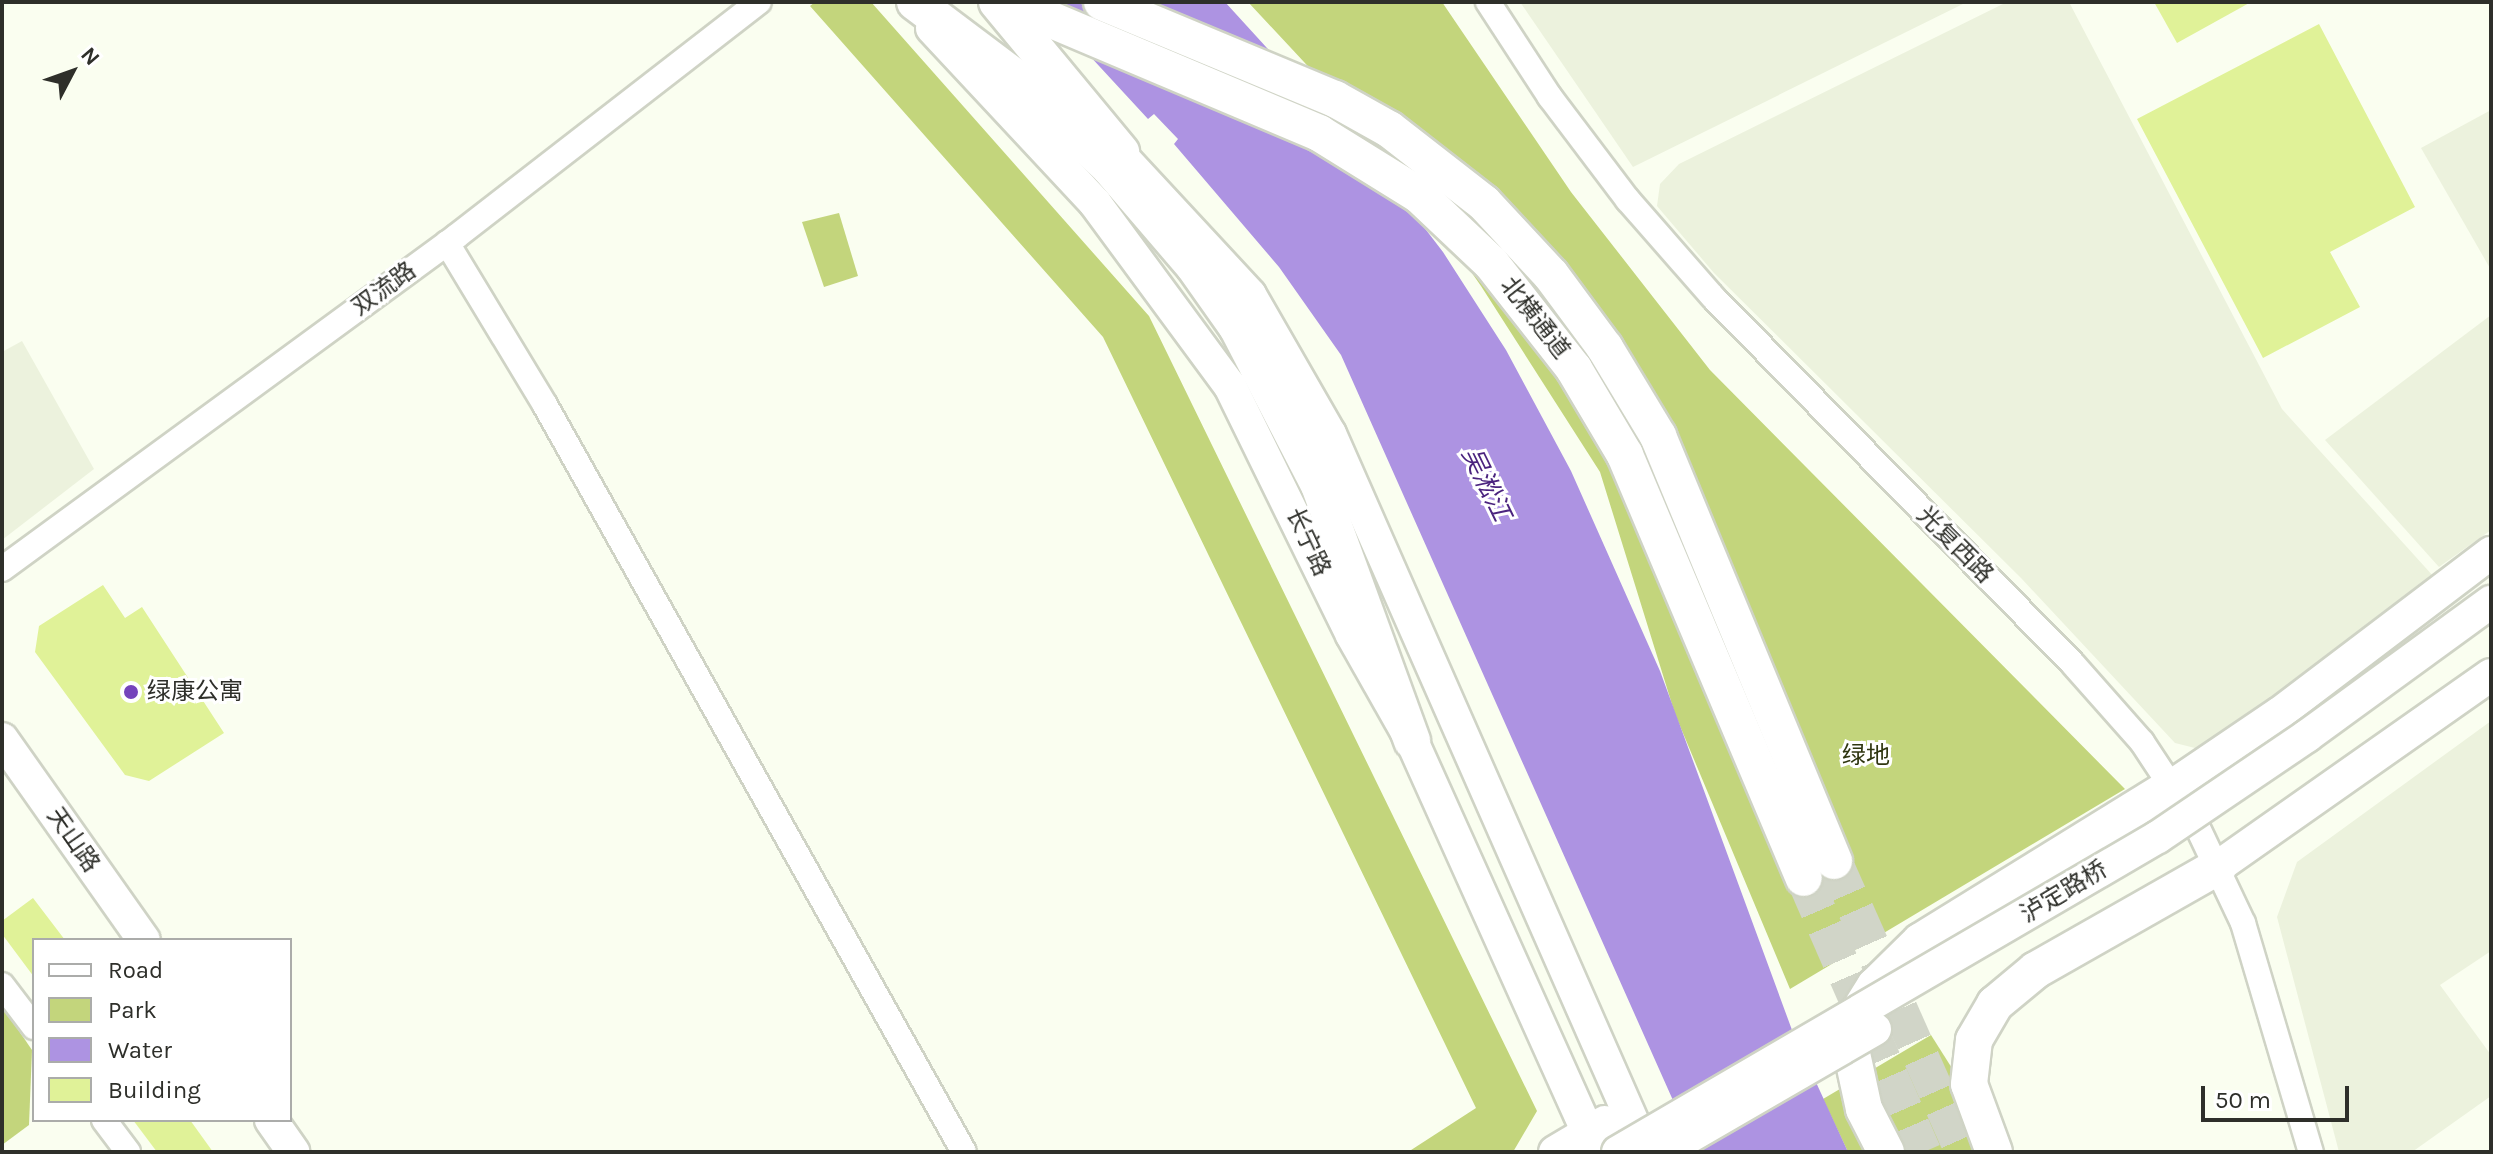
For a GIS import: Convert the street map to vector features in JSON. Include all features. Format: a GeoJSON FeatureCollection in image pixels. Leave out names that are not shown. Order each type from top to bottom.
{"type":"FeatureCollection","features":[{"type":"Feature","properties":{"kind":"highway"},"geometry":{"type":"LineString","coordinates":[[915,2],[1062,119],[1194,266],[1277,395],[1319,485],[1412,741]]}},
{"type":"Feature","properties":{"kind":"highway"},"geometry":{"type":"LineString","coordinates":[[997,2],[1137,172]]}},
{"type":"Feature","properties":{"kind":"highway","name":"北横通道"},"geometry":{"type":"LineString","coordinates":[[1009,2],[1319,133],[1419,195],[1491,263],[1550,335],[1599,406],[1819,869],[1681,489],[1630,386],[1571,300],[1518,238],[1441,166],[1335,99],[1102,2]]}},
{"type":"Feature","properties":{"kind":"highway"},"geometry":{"type":"LineString","coordinates":[[1886,1152],[1864,1109],[1850,1044],[1858,1013],[1875,986],[1921,941],[2172,786]]}},
{"type":"Feature","properties":{"kind":"highway"},"geometry":{"type":"LineString","coordinates":[[1994,1152],[1969,1084],[1974,1040],[1995,1004],[2036,970],[2219,866]]}},
{"type":"Feature","properties":{"kind":"main road","name":"长宁路"},"geometry":{"type":"LineString","coordinates":[[908,2],[1095,203],[1230,386],[1352,635],[1412,741],[1593,1142]]}},
{"type":"Feature","properties":{"kind":"main road"},"geometry":{"type":"LineString","coordinates":[[977,2],[1250,295],[1330,434],[1625,1111],[1646,1152]]}},
{"type":"Feature","properties":{"kind":"main road"},"geometry":{"type":"LineString","coordinates":[[2172,786],[2280,713],[2491,553]]}},
{"type":"Feature","properties":{"kind":"main road","name":"泸定路桥"},"geometry":{"type":"LineString","coordinates":[[1618,1152],[2158,837],[2307,736],[2491,602]]}},
{"type":"Feature","properties":{"kind":"main road","name":"泸定路桥"},"geometry":{"type":"LineString","coordinates":[[1663,1152],[2171,854],[2491,630]]}},
{"type":"Feature","properties":{"kind":"main road"},"geometry":{"type":"LineString","coordinates":[[2219,866],[2491,675]]}},
{"type":"Feature","properties":{"kind":"main road","name":"天山路"},"geometry":{"type":"LineString","coordinates":[[2,739],[143,938]]}},
{"type":"Feature","properties":{"kind":"main road"},"geometry":{"type":"LineString","coordinates":[[1555,1152],[1593,1142],[1625,1111]]}},
{"type":"Feature","properties":{"kind":"main road"},"geometry":{"type":"LineString","coordinates":[[272,1122],[293,1152]]}},
{"type":"Feature","properties":{"kind":"street","name":"双流路"},"geometry":{"type":"LineString","coordinates":[[2,569],[447,243],[759,2]]}},
{"type":"Feature","properties":{"kind":"street","name":"光复西路"},"geometry":{"type":"LineString","coordinates":[[1488,2],[1558,108],[1713,297],[2073,664],[2172,786],[2219,866],[2243,923],[2311,1152]]}},
{"type":"Feature","properties":{"kind":"street"},"geometry":{"type":"LineString","coordinates":[[447,243],[545,405],[964,1152]]}},
{"type":"Feature","properties":{"kind":"street"},"geometry":{"type":"LineString","coordinates":[[2,985],[32,1024]]}},
{"type":"Feature","properties":{"kind":"street"},"geometry":{"type":"LineString","coordinates":[[106,1122],[128,1152]]}},
{"type":"Feature","properties":{"kind":"shaded area"},"geometry":{"type":"Polygon","coordinates":[[[1520,2],[1967,2],[1633,167],[1520,2]]]}},
{"type":"Feature","properties":{"kind":"shaded area"},"geometry":{"type":"Polygon","coordinates":[[[2007,2],[2069,2],[2282,409],[2434,577],[2203,750],[2175,743],[2021,578],[1714,273],[1657,206],[1660,184],[1679,164],[2007,2]]]}},
{"type":"Feature","properties":{"kind":"shaded area"},"geometry":{"type":"Polygon","coordinates":[[[2491,110],[2491,270],[2421,148],[2491,110]]]}},
{"type":"Feature","properties":{"kind":"shaded area"},"geometry":{"type":"Polygon","coordinates":[[[2491,315],[2491,530],[2439,567],[2325,440],[2491,315]]]}},
{"type":"Feature","properties":{"kind":"shaded area"},"geometry":{"type":"Polygon","coordinates":[[[22,341],[94,469],[2,540],[2,352],[22,341]]]}},
{"type":"Feature","properties":{"kind":"shaded area"},"geometry":{"type":"Polygon","coordinates":[[[2491,721],[2491,951],[2440,985],[2491,1055],[2491,1096],[2412,1152],[2339,1152],[2277,917],[2297,862],[2491,721]]]}},
{"type":"Feature","properties":{"kind":"green space"},"geometry":{"type":"Polygon","coordinates":[[[815,2],[871,2],[1149,316],[1537,1111],[1513,1152],[1408,1152],[1476,1108],[1103,337],[810,6],[815,2]]]}},
{"type":"Feature","properties":{"kind":"green space","name":"绿地"},"geometry":{"type":"Polygon","coordinates":[[[1248,2],[1442,2],[1571,192],[1710,370],[2125,789],[1790,989],[1675,714],[1600,472],[1481,286],[1386,150],[1248,2]]]}},
{"type":"Feature","properties":{"kind":"green space"},"geometry":{"type":"Polygon","coordinates":[[[839,213],[858,276],[824,287],[802,222],[839,213]]]}},
{"type":"Feature","properties":{"kind":"green space"},"geometry":{"type":"Polygon","coordinates":[[[2,1006],[32,1050],[29,1125],[2,1145],[2,1006]]]}},
{"type":"Feature","properties":{"kind":"green space"},"geometry":{"type":"Polygon","coordinates":[[[1931,1035],[2005,1152],[1848,1152],[1823,1099],[1931,1035]]]}},
{"type":"Feature","properties":{"kind":"water","name":"吴淞江"},"geometry":{"type":"Polygon","coordinates":[[[1040,2],[1225,2],[1390,183],[1443,252],[1506,350],[1571,471],[1660,671],[1792,1030],[1848,1152],[1696,1152],[1341,355],[1279,267],[1174,144],[1178,139],[1154,114],[1148,119],[1040,2]]]}},
{"type":"Feature","properties":{"kind":"building"},"geometry":{"type":"Polygon","coordinates":[[[2154,2],[2251,2],[2177,43],[2154,2]]]}},
{"type":"Feature","properties":{"kind":"building"},"geometry":{"type":"Polygon","coordinates":[[[2319,24],[2415,207],[2330,252],[2360,307],[2263,358],[2137,119],[2319,24]]]}},
{"type":"Feature","properties":{"kind":"building","name":"绿康公寓"},"geometry":{"type":"Polygon","coordinates":[[[103,585],[125,618],[142,607],[224,733],[149,781],[125,775],[35,652],[39,626],[103,585]]]}},
{"type":"Feature","properties":{"kind":"building"},"geometry":{"type":"Polygon","coordinates":[[[33,898],[63,938],[32,938],[32,974],[2,934],[2,921],[33,898]]]}},
{"type":"Feature","properties":{"kind":"building"},"geometry":{"type":"Polygon","coordinates":[[[134,1122],[191,1122],[213,1152],[157,1152],[134,1122]]]}},
{"type":"Feature","properties":{"kind":"tunnel"},"geometry":{"type":"LineString","coordinates":[[1834,861],[1963,1152]]}},
{"type":"Feature","properties":{"kind":"tunnel"},"geometry":{"type":"LineString","coordinates":[[1804,878],[1923,1152]]}},
{"type":"Feature","properties":{"kind":"place","name":"绿康公寓"},"geometry":{"type":"Point","coordinates":[131,692]}}]}
